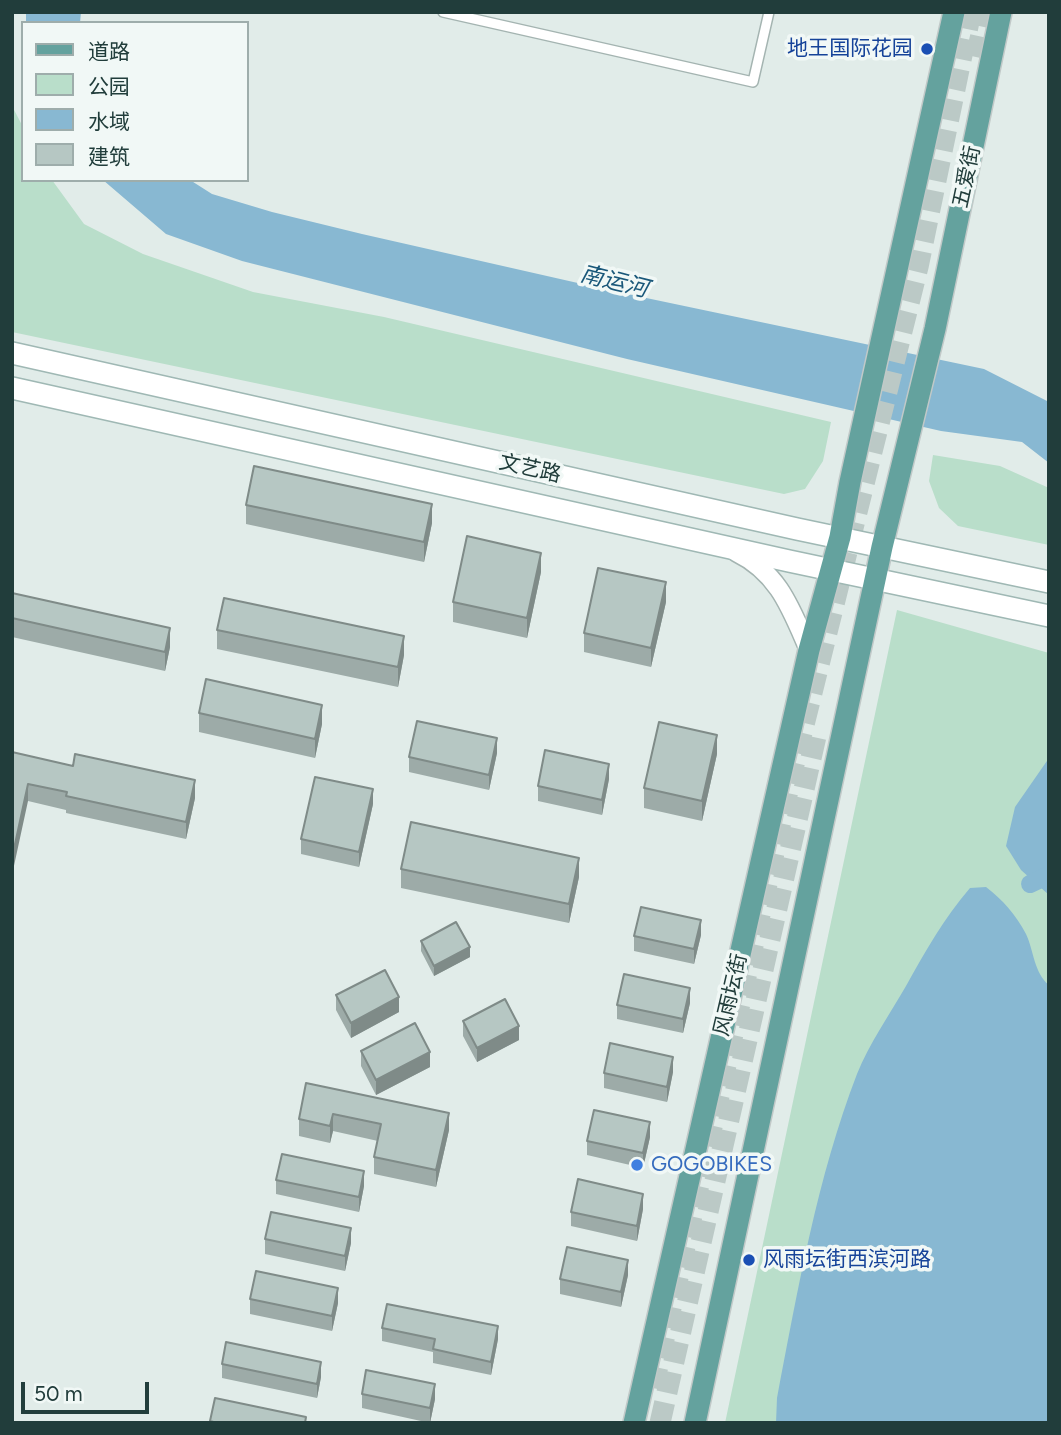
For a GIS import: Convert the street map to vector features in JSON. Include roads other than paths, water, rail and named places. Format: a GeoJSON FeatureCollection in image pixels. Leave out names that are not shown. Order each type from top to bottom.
{"type":"FeatureCollection","features":[{"type":"Feature","properties":{"kind":"main road","name":"风雨坛街"},"geometry":{"type":"LineString","coordinates":[[634,1423],[808,650],[840,537],[954,12]]}},
{"type":"Feature","properties":{"kind":"main road","name":"五爱街"},"geometry":{"type":"LineString","coordinates":[[875,580],[931,342],[1001,12]]}},
{"type":"Feature","properties":{"kind":"main road","name":"文艺路"},"geometry":{"type":"LineString","coordinates":[[12,353],[1049,582]]}},
{"type":"Feature","properties":{"kind":"main road","name":"文艺路"},"geometry":{"type":"LineString","coordinates":[[12,388],[875,580],[1049,616]]}},
{"type":"Feature","properties":{"kind":"main road"},"geometry":{"type":"LineString","coordinates":[[695,1423],[875,580]]}},
{"type":"Feature","properties":{"kind":"street"},"geometry":{"type":"LineString","coordinates":[[725,547],[746,557],[771,576],[791,608],[808,650]]}},
{"type":"Feature","properties":{"kind":"lane"},"geometry":{"type":"LineString","coordinates":[[443,12],[753,82],[769,12]]}},
{"type":"Feature","properties":{"kind":"water"},"geometry":{"type":"Polygon","coordinates":[[[26,12],[81,12],[80,21],[26,21],[26,12]]]}},
{"type":"Feature","properties":{"kind":"water"},"geometry":{"type":"Polygon","coordinates":[[[105,182],[193,182],[212,194],[362,234],[613,291],[984,369],[1049,402],[1049,463],[1022,442],[941,431],[627,359],[242,261],[166,234],[105,182]]]}},
{"type":"Feature","properties":{"kind":"water"},"geometry":{"type":"Polygon","coordinates":[[[1049,758],[1049,895],[1021,870],[1006,846],[1015,807],[1049,758]]]}},
{"type":"Feature","properties":{"kind":"water"},"geometry":{"type":"Polygon","coordinates":[[[986,887],[1018,920],[1026,934],[1040,974],[1049,985],[1049,1423],[776,1423],[777,1398],[810,1234],[831,1153],[857,1074],[943,923],[970,888],[986,887]]]}},
{"type":"Feature","properties":{"kind":"waterway"},"geometry":{"type":"LineString","coordinates":[[1030,884],[1049,875]]}},
{"type":"Feature","properties":{"kind":"tunnel"},"geometry":{"type":"LineString","coordinates":[[653,1388],[793,769],[918,267],[971,12]]}},
{"type":"Feature","properties":{"kind":"tunnel"},"geometry":{"type":"LineString","coordinates":[[976,57],[986,12]]}},
{"type":"Feature","properties":{"kind":"tunnel"},"geometry":{"type":"LineString","coordinates":[[660,1423],[817,732]]}},
{"type":"Feature","properties":{"kind":"place","name":"地王国际花园"},"geometry":{"type":"Point","coordinates":[927,49]}},
{"type":"Feature","properties":{"kind":"place","name":"GOGOBIKES"},"geometry":{"type":"Point","coordinates":[637,1165]}},
{"type":"Feature","properties":{"kind":"place","name":"风雨坛街西滨河路"},"geometry":{"type":"Point","coordinates":[749,1260]}},
{"type":"Feature","properties":{"kind":"water label","name":"南运河"},"geometry":{"type":"Point","coordinates":[614,282]}}]}
